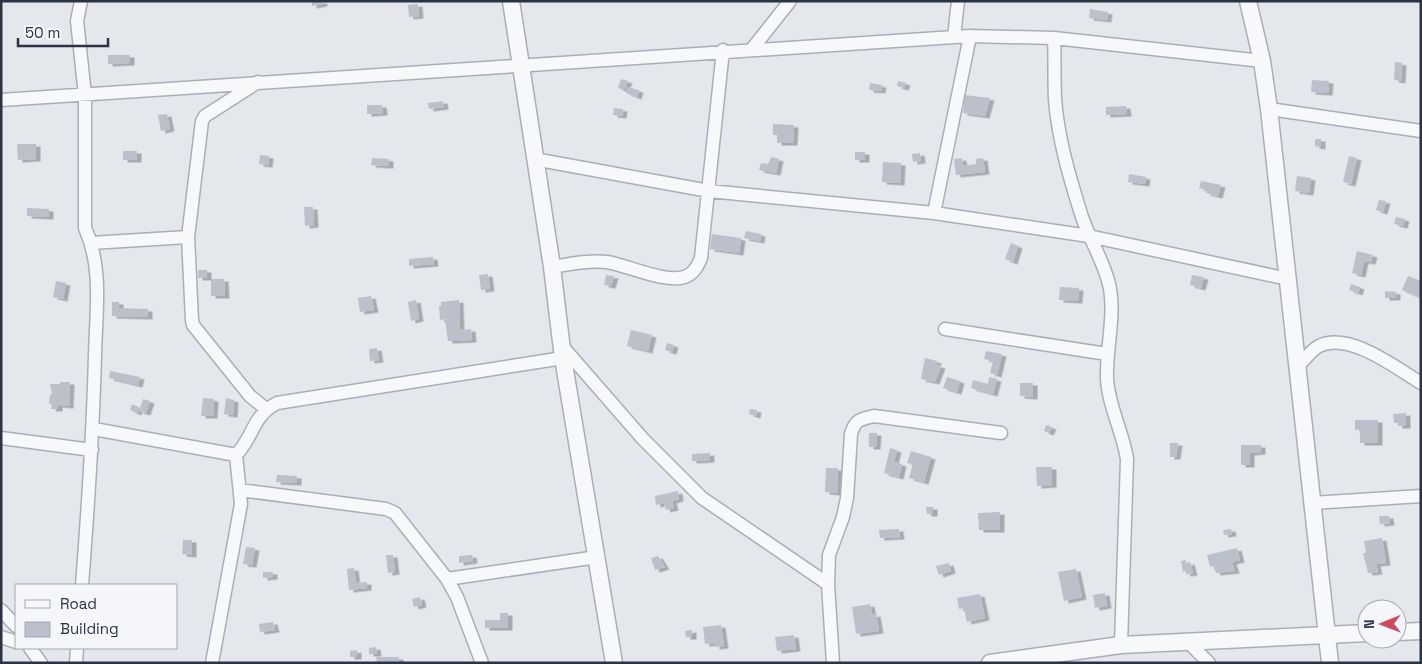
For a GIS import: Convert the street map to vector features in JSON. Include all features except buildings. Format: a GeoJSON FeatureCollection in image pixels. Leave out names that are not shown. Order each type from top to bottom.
{"type":"FeatureCollection","features":[{"type":"Feature","properties":{"kind":"street"},"geometry":{"type":"LineString","coordinates":[[81,1],[77,21],[85,95],[85,228],[98,270],[94,429],[82,584]]}},
{"type":"Feature","properties":{"kind":"street"},"geometry":{"type":"LineString","coordinates":[[511,1],[552,266],[562,352],[614,663]]}},
{"type":"Feature","properties":{"kind":"street"},"geometry":{"type":"LineString","coordinates":[[752,48],[790,1]]}},
{"type":"Feature","properties":{"kind":"street"},"geometry":{"type":"LineString","coordinates":[[954,37],[958,1]]}},
{"type":"Feature","properties":{"kind":"street"},"geometry":{"type":"LineString","coordinates":[[1248,1],[1262,61],[1269,109],[1330,663]]}},
{"type":"Feature","properties":{"kind":"street"},"geometry":{"type":"LineString","coordinates":[[1,100],[752,48],[970,36],[1054,38],[1262,61]]}},
{"type":"Feature","properties":{"kind":"street"},"geometry":{"type":"LineString","coordinates":[[934,213],[970,36]]}},
{"type":"Feature","properties":{"kind":"street"},"geometry":{"type":"LineString","coordinates":[[1054,38],[1056,100],[1066,164],[1088,236],[1103,263],[1109,285],[1111,308],[1107,381],[1124,438],[1127,459],[1121,645]]}},
{"type":"Feature","properties":{"kind":"street"},"geometry":{"type":"LineString","coordinates":[[552,266],[602,262],[664,276],[688,276],[697,268],[701,258],[709,191],[723,50]]}},
{"type":"Feature","properties":{"kind":"street"},"geometry":{"type":"LineString","coordinates":[[259,82],[205,116],[202,121],[188,237],[193,325],[250,396],[266,409]]}},
{"type":"Feature","properties":{"kind":"street"},"geometry":{"type":"LineString","coordinates":[[1269,109],[1421,131]]}},
{"type":"Feature","properties":{"kind":"street"},"geometry":{"type":"LineString","coordinates":[[534,159],[709,191],[934,213],[1088,236],[1288,279]]}},
{"type":"Feature","properties":{"kind":"street"},"geometry":{"type":"LineString","coordinates":[[91,243],[188,237]]}},
{"type":"Feature","properties":{"kind":"street"},"geometry":{"type":"LineString","coordinates":[[945,329],[1107,354]]}},
{"type":"Feature","properties":{"kind":"street"},"geometry":{"type":"LineString","coordinates":[[1297,367],[1319,346],[1333,342],[1368,350],[1421,383]]}},
{"type":"Feature","properties":{"kind":"street"},"geometry":{"type":"LineString","coordinates":[[212,663],[241,504],[236,455],[256,419],[266,409],[291,399],[360,391],[562,352]]}},
{"type":"Feature","properties":{"kind":"street"},"geometry":{"type":"LineString","coordinates":[[562,352],[643,439],[702,498],[828,584]]}},
{"type":"Feature","properties":{"kind":"street"},"geometry":{"type":"LineString","coordinates":[[834,663],[828,584],[829,555],[843,517],[847,498],[851,434],[854,424],[859,419],[874,416],[1001,432]]}},
{"type":"Feature","properties":{"kind":"street"},"geometry":{"type":"LineString","coordinates":[[94,429],[236,455]]}},
{"type":"Feature","properties":{"kind":"street"},"geometry":{"type":"LineString","coordinates":[[1,438],[92,450]]}},
{"type":"Feature","properties":{"kind":"street"},"geometry":{"type":"LineString","coordinates":[[240,490],[386,509],[395,513],[447,579],[457,597],[482,663]]}},
{"type":"Feature","properties":{"kind":"street"},"geometry":{"type":"LineString","coordinates":[[1312,503],[1421,496]]}},
{"type":"Feature","properties":{"kind":"street"},"geometry":{"type":"LineString","coordinates":[[447,579],[596,557]]}},
{"type":"Feature","properties":{"kind":"street"},"geometry":{"type":"LineString","coordinates":[[1,610],[15,625]]}},
{"type":"Feature","properties":{"kind":"street"},"geometry":{"type":"LineString","coordinates":[[1407,632],[1421,631]]}},
{"type":"Feature","properties":{"kind":"street"},"geometry":{"type":"LineString","coordinates":[[990,663],[1121,645],[1357,634]]}},
{"type":"Feature","properties":{"kind":"street"},"geometry":{"type":"LineString","coordinates":[[1,637],[15,642]]}},
{"type":"Feature","properties":{"kind":"street"},"geometry":{"type":"LineString","coordinates":[[1188,642],[1209,663]]}},
{"type":"Feature","properties":{"kind":"street"},"geometry":{"type":"LineString","coordinates":[[33,649],[41,663]]}},
{"type":"Feature","properties":{"kind":"street"},"geometry":{"type":"LineString","coordinates":[[76,663],[77,649]]}}]}
